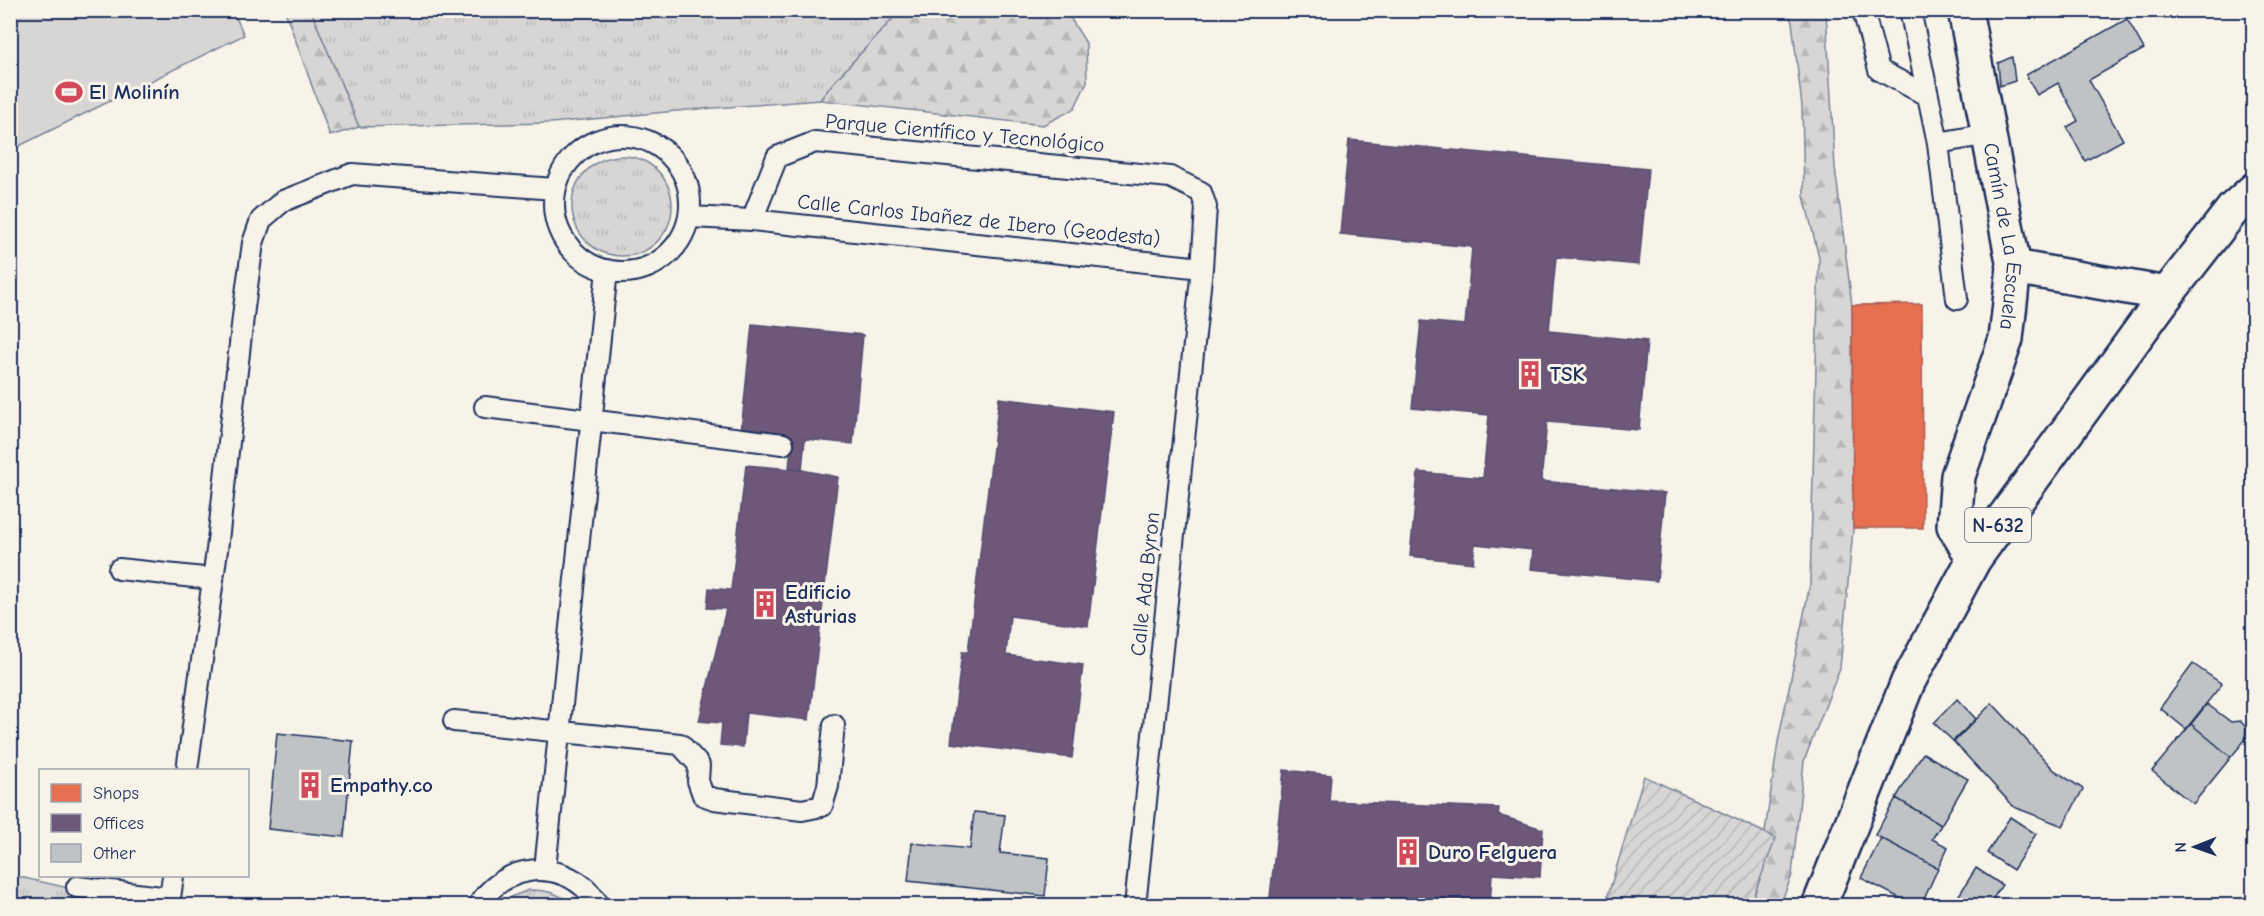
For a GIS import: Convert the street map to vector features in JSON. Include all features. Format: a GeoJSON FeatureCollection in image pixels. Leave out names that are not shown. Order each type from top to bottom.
{"type":"FeatureCollection","features":[{"type":"Feature","properties":{"kind":"main road","name":"Camín de La Escuela"},"geometry":{"type":"LineString","coordinates":[[1965,10],[2014,267],[2006,339],[1958,476],[1954,526],[1974,558]]}},
{"type":"Feature","properties":{"kind":"main road","name":"N-632"},"geometry":{"type":"LineString","coordinates":[[1819,906],[1908,682],[1974,558],[2167,294],[2234,208],[2253,190]]}},
{"type":"Feature","properties":{"kind":"main road"},"geometry":{"type":"LineString","coordinates":[[2014,267],[2167,294]]}},
{"type":"Feature","properties":{"kind":"lane"},"geometry":{"type":"LineString","coordinates":[[1863,10],[1880,70],[1928,96]]}},
{"type":"Feature","properties":{"kind":"lane"},"geometry":{"type":"LineString","coordinates":[[1910,10],[1938,143],[1957,299]]}},
{"type":"Feature","properties":{"kind":"lane"},"geometry":{"type":"LineString","coordinates":[[1938,143],[1989,134]]}},
{"type":"Feature","properties":{"kind":"lane"},"geometry":{"type":"LineString","coordinates":[[614,136],[636,137],[656,144],[673,158],[685,176],[690,197],[690,217],[681,239],[667,256],[649,267],[628,272],[607,270],[588,263],[572,250],[561,233],[555,214],[555,189],[562,172],[575,155],[593,142],[614,136]]}},
{"type":"Feature","properties":{"kind":"lane","name":"Parque Científico y Tecnológico"},"geometry":{"type":"LineString","coordinates":[[752,220],[777,157],[815,142],[1170,177],[1201,192],[1206,207],[1202,268]]}},
{"type":"Feature","properties":{"kind":"lane"},"geometry":{"type":"LineString","coordinates":[[187,769],[213,579],[244,308],[253,243],[261,220],[283,201],[352,174],[555,189]]}},
{"type":"Feature","properties":{"kind":"lane"},"geometry":{"type":"LineString","coordinates":[[690,217],[752,220]]}},
{"type":"Feature","properties":{"kind":"lane","name":"Calle Carlos Ibañez de Ibero (Geodesta)"},"geometry":{"type":"LineString","coordinates":[[752,220],[1202,268]]}},
{"type":"Feature","properties":{"kind":"lane","name":"Calle Ada Byron"},"geometry":{"type":"LineString","coordinates":[[1135,906],[1202,268]]}},
{"type":"Feature","properties":{"kind":"lane"},"geometry":{"type":"LineString","coordinates":[[545,869],[607,270]]}},
{"type":"Feature","properties":{"kind":"lane"},"geometry":{"type":"LineString","coordinates":[[485,408],[783,444]]}},
{"type":"Feature","properties":{"kind":"lane"},"geometry":{"type":"LineString","coordinates":[[119,569],[213,579]]}},
{"type":"Feature","properties":{"kind":"lane"},"geometry":{"type":"LineString","coordinates":[[454,721],[680,744],[699,765],[698,780],[703,795],[720,800],[802,810],[822,806],[828,786],[834,725]]}},
{"type":"Feature","properties":{"kind":"lane"},"geometry":{"type":"LineString","coordinates":[[478,906],[486,893],[502,879],[523,871],[545,869],[567,875],[586,888],[600,906]]}},
{"type":"Feature","properties":{"kind":"lane"},"geometry":{"type":"LineString","coordinates":[[77,886],[169,902],[173,877]]}},
{"type":"Feature","properties":{"kind":"green space","name":"El Molinín"},"geometry":{"type":"Polygon","coordinates":[[[11,10],[233,11],[244,35],[11,150],[11,10]]]}},
{"type":"Feature","properties":{"kind":"green space"},"geometry":{"type":"Polygon","coordinates":[[[285,11],[311,11],[359,127],[330,136],[285,11]]]}},
{"type":"Feature","properties":{"kind":"green space"},"geometry":{"type":"Polygon","coordinates":[[[311,11],[900,11],[820,100],[551,123],[359,127],[311,11]]]}},
{"type":"Feature","properties":{"kind":"green space"},"geometry":{"type":"Polygon","coordinates":[[[900,11],[1066,11],[1086,43],[1087,82],[1074,109],[1043,125],[820,100],[900,11]]]}},
{"type":"Feature","properties":{"kind":"green space"},"geometry":{"type":"Polygon","coordinates":[[[1787,11],[1826,11],[1835,167],[1852,305],[1853,529],[1840,668],[1804,761],[1792,875],[1780,905],[1750,906],[1757,887],[1778,742],[1810,584],[1819,258],[1804,196],[1802,106],[1792,22],[1787,11]]]}},
{"type":"Feature","properties":{"kind":"green space"},"geometry":{"type":"Polygon","coordinates":[[[622,156],[641,159],[658,170],[669,187],[672,206],[669,225],[658,242],[641,253],[622,256],[603,253],[586,242],[575,225],[572,206],[575,187],[586,170],[603,159],[622,156]]]}},
{"type":"Feature","properties":{"kind":"green space"},"geometry":{"type":"Polygon","coordinates":[[[1644,776],[1776,838],[1750,905],[1605,905],[1644,776]]]}},
{"type":"Feature","properties":{"kind":"green space"},"geometry":{"type":"Polygon","coordinates":[[[11,875],[73,889],[71,905],[11,906],[11,875]]]}},
{"type":"Feature","properties":{"kind":"green space"},"geometry":{"type":"Polygon","coordinates":[[[529,890],[552,893],[573,905],[501,905],[513,896],[529,890]]]}},
{"type":"Feature","properties":{"kind":"building: Shops"},"geometry":{"type":"Polygon","coordinates":[[[1922,304],[1923,528],[1853,528],[1852,305],[1922,304]]]}},
{"type":"Feature","properties":{"kind":"building: Offices","name":"TSK"},"geometry":{"type":"Polygon","coordinates":[[[1349,140],[1648,169],[1639,265],[1556,257],[1549,331],[1647,341],[1639,430],[1547,422],[1541,481],[1665,493],[1657,581],[1531,569],[1533,550],[1475,544],[1473,563],[1410,556],[1418,472],[1483,478],[1489,415],[1412,408],[1421,321],[1465,325],[1472,247],[1340,234],[1349,140]]]}},
{"type":"Feature","properties":{"kind":"building: Offices"},"geometry":{"type":"Polygon","coordinates":[[[752,324],[863,335],[853,444],[805,439],[802,470],[789,468],[792,436],[741,432],[752,324]]]}},
{"type":"Feature","properties":{"kind":"building: Offices"},"geometry":{"type":"Polygon","coordinates":[[[999,398],[1114,412],[1088,626],[1010,616],[1006,655],[1083,665],[1072,758],[951,743],[962,652],[968,652],[999,398]]]}},
{"type":"Feature","properties":{"kind":"building: Offices","name":"Edificio Asturias"},"geometry":{"type":"Polygon","coordinates":[[[746,465],[802,470],[838,477],[809,720],[746,713],[743,747],[720,745],[722,723],[699,721],[726,609],[707,608],[709,588],[731,590],[746,465]]]}},
{"type":"Feature","properties":{"kind":"building: Offices","name":"Duro Felguera"},"geometry":{"type":"Polygon","coordinates":[[[1284,770],[1331,775],[1329,801],[1499,808],[1498,815],[1543,829],[1540,877],[1492,874],[1490,906],[1269,906],[1284,770]]]}},
{"type":"Feature","properties":{"kind":"building: Other"},"geometry":{"type":"Polygon","coordinates":[[[2127,19],[2144,49],[2089,80],[2123,140],[2085,161],[2067,127],[2078,121],[2058,83],[2037,95],[2026,75],[2127,19]]]}},
{"type":"Feature","properties":{"kind":"building: Other"},"geometry":{"type":"Polygon","coordinates":[[[2012,57],[2015,81],[2000,86],[1998,63],[2012,57]]]}},
{"type":"Feature","properties":{"kind":"building: Other"},"geometry":{"type":"Polygon","coordinates":[[[2193,664],[2222,684],[2186,729],[2160,708],[2193,664]]]}},
{"type":"Feature","properties":{"kind":"building: Other"},"geometry":{"type":"Polygon","coordinates":[[[1957,699],[1976,719],[1953,741],[1934,723],[1957,699]]]}},
{"type":"Feature","properties":{"kind":"building: Other"},"geometry":{"type":"Polygon","coordinates":[[[1992,703],[2054,770],[2083,789],[2063,826],[2014,807],[1954,742],[1992,703]]]}},
{"type":"Feature","properties":{"kind":"building: Other"},"geometry":{"type":"Polygon","coordinates":[[[2207,704],[2231,722],[2240,721],[2246,727],[2245,740],[2231,757],[2191,724],[2207,704]]]}},
{"type":"Feature","properties":{"kind":"building: Other"},"geometry":{"type":"Polygon","coordinates":[[[2191,724],[2231,757],[2193,804],[2152,771],[2191,724]]]}},
{"type":"Feature","properties":{"kind":"building: Other","name":"Empathy.co"},"geometry":{"type":"Polygon","coordinates":[[[277,733],[353,741],[344,837],[268,829],[277,733]]]}},
{"type":"Feature","properties":{"kind":"building: Other"},"geometry":{"type":"Polygon","coordinates":[[[1923,753],[1968,779],[1941,825],[1896,798],[1923,753]]]}},
{"type":"Feature","properties":{"kind":"building: Other"},"geometry":{"type":"Polygon","coordinates":[[[1896,798],[1941,825],[1932,839],[1948,847],[1938,868],[1875,835],[1896,798]]]}},
{"type":"Feature","properties":{"kind":"building: Other"},"geometry":{"type":"Polygon","coordinates":[[[974,812],[1005,815],[1000,853],[1049,858],[1045,896],[908,881],[912,843],[970,849],[974,812]]]}},
{"type":"Feature","properties":{"kind":"building: Other"},"geometry":{"type":"Polygon","coordinates":[[[2010,817],[2036,834],[2013,870],[1987,853],[2010,817]]]}},
{"type":"Feature","properties":{"kind":"building: Other"},"geometry":{"type":"Polygon","coordinates":[[[1881,838],[1938,868],[1921,906],[1915,906],[1861,878],[1881,838]]]}},
{"type":"Feature","properties":{"kind":"building: Other"},"geometry":{"type":"Polygon","coordinates":[[[1976,868],[2002,885],[1988,906],[1965,906],[1956,900],[1976,868]]]}},
{"type":"Feature","properties":{"kind":"place","name":"El Molinín"},"geometry":{"type":"Point","coordinates":[69,92]}},
{"type":"Feature","properties":{"kind":"place","name":"TSK"},"geometry":{"type":"Point","coordinates":[1530,374]}},
{"type":"Feature","properties":{"kind":"place","name":"Edificio Asturias"},"geometry":{"type":"Point","coordinates":[765,604]}},
{"type":"Feature","properties":{"kind":"place","name":"Empathy.co"},"geometry":{"type":"Point","coordinates":[310,785]}},
{"type":"Feature","properties":{"kind":"place","name":"Duro Felguera"},"geometry":{"type":"Point","coordinates":[1408,852]}}]}
